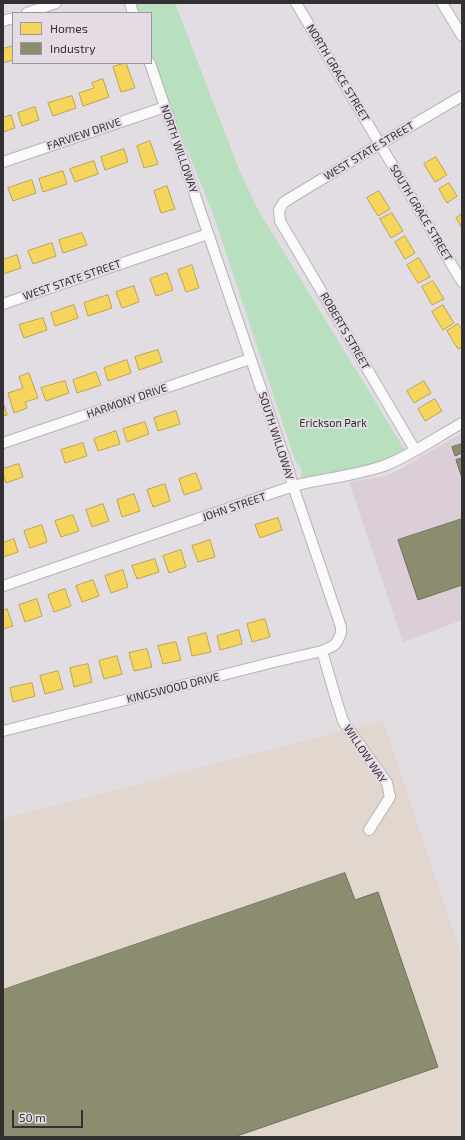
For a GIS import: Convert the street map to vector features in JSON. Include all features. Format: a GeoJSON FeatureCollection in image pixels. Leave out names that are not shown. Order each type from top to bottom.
{"type":"FeatureCollection","features":[{"type":"Feature","properties":{"kind":"street"},"geometry":{"type":"LineString","coordinates":[[30,12],[56,3]]}},
{"type":"Feature","properties":{"kind":"street","name":"NORTH GRACE STREET"},"geometry":{"type":"LineString","coordinates":[[296,3],[380,144]]}},
{"type":"Feature","properties":{"kind":"street"},"geometry":{"type":"LineString","coordinates":[[442,3],[462,36]]}},
{"type":"Feature","properties":{"kind":"street","name":"NORTH WILLOWAY"},"geometry":{"type":"LineString","coordinates":[[150,64],[208,234]]}},
{"type":"Feature","properties":{"kind":"street","name":"WEST STATE STREET"},"geometry":{"type":"LineString","coordinates":[[278,210],[284,202],[462,96]]}},
{"type":"Feature","properties":{"kind":"street","name":"FARVIEW DRIVE"},"geometry":{"type":"LineString","coordinates":[[3,162],[165,107]]}},
{"type":"Feature","properties":{"kind":"street","name":"SOUTH GRACE STREET"},"geometry":{"type":"LineString","coordinates":[[380,144],[462,282]]}},
{"type":"Feature","properties":{"kind":"street","name":"ROBERTS STREET"},"geometry":{"type":"LineString","coordinates":[[278,210],[280,221],[415,450]]}},
{"type":"Feature","properties":{"kind":"street","name":"WEST STATE STREET"},"geometry":{"type":"LineString","coordinates":[[3,304],[208,234]]}},
{"type":"Feature","properties":{"kind":"street","name":"SOUTH WILLOWAY"},"geometry":{"type":"LineString","coordinates":[[208,234],[341,627],[339,638]]}},
{"type":"Feature","properties":{"kind":"street","name":"HARMONY DRIVE"},"geometry":{"type":"LineString","coordinates":[[3,443],[250,359]]}},
{"type":"Feature","properties":{"kind":"street","name":"JOHN STREET"},"geometry":{"type":"LineString","coordinates":[[3,586],[293,486],[371,470],[387,465],[462,423]]}},
{"type":"Feature","properties":{"kind":"street","name":"KINGSWOOD DRIVE"},"geometry":{"type":"LineString","coordinates":[[3,732],[322,650],[333,646],[339,638]]}},
{"type":"Feature","properties":{"kind":"street","name":"WILLOW WAY"},"geometry":{"type":"LineString","coordinates":[[322,650],[343,721],[387,784],[390,797],[369,830]]}},
{"type":"Feature","properties":{"kind":"shaded area"},"geometry":{"type":"Polygon","coordinates":[[[462,433],[462,620],[403,642],[349,482],[385,476],[397,471],[462,433]]]}},
{"type":"Feature","properties":{"kind":"shaded area"},"geometry":{"type":"Polygon","coordinates":[[[383,720],[462,958],[462,1137],[3,1137],[3,819],[383,720]]]}},
{"type":"Feature","properties":{"kind":"green space","name":"Erickson Park"},"geometry":{"type":"Polygon","coordinates":[[[135,3],[175,3],[240,172],[257,208],[406,452],[369,468],[301,478],[302,470],[295,460],[212,211],[159,80],[152,58],[152,12],[138,12],[135,3]]]}},
{"type":"Feature","properties":{"kind":"building: Homes"},"geometry":{"type":"Polygon","coordinates":[[[12,46],[12,60],[3,63],[3,49],[12,46]]]}},
{"type":"Feature","properties":{"kind":"building: Homes"},"geometry":{"type":"Polygon","coordinates":[[[126,64],[135,88],[121,92],[113,67],[126,64]]]}},
{"type":"Feature","properties":{"kind":"building: Homes"},"geometry":{"type":"Polygon","coordinates":[[[103,79],[109,97],[83,106],[79,93],[94,88],[92,83],[103,79]]]}},
{"type":"Feature","properties":{"kind":"building: Homes"},"geometry":{"type":"Polygon","coordinates":[[[72,96],[76,108],[53,116],[48,103],[72,96]]]}},
{"type":"Feature","properties":{"kind":"building: Homes"},"geometry":{"type":"Polygon","coordinates":[[[35,107],[39,120],[22,126],[18,113],[35,107]]]}},
{"type":"Feature","properties":{"kind":"building: Homes"},"geometry":{"type":"Polygon","coordinates":[[[11,115],[15,128],[3,132],[3,118],[11,115]]]}},
{"type":"Feature","properties":{"kind":"building: Homes"},"geometry":{"type":"Polygon","coordinates":[[[150,141],[158,164],[144,168],[137,146],[150,141]]]}},
{"type":"Feature","properties":{"kind":"building: Homes"},"geometry":{"type":"Polygon","coordinates":[[[124,149],[128,162],[105,170],[101,157],[124,149]]]}},
{"type":"Feature","properties":{"kind":"building: Homes"},"geometry":{"type":"Polygon","coordinates":[[[436,157],[447,175],[435,182],[424,164],[436,157]]]}},
{"type":"Feature","properties":{"kind":"building: Homes"},"geometry":{"type":"Polygon","coordinates":[[[94,161],[98,174],[75,182],[70,169],[94,161]]]}},
{"type":"Feature","properties":{"kind":"building: Homes"},"geometry":{"type":"Polygon","coordinates":[[[63,171],[67,184],[43,192],[39,179],[63,171]]]}},
{"type":"Feature","properties":{"kind":"building: Homes"},"geometry":{"type":"Polygon","coordinates":[[[32,180],[36,193],[13,201],[8,188],[32,180]]]}},
{"type":"Feature","properties":{"kind":"building: Homes"},"geometry":{"type":"Polygon","coordinates":[[[449,183],[457,196],[447,203],[439,189],[449,183]]]}},
{"type":"Feature","properties":{"kind":"building: Homes"},"geometry":{"type":"Polygon","coordinates":[[[167,186],[175,209],[161,213],[154,191],[167,186]]]}},
{"type":"Feature","properties":{"kind":"building: Homes"},"geometry":{"type":"Polygon","coordinates":[[[379,191],[390,209],[378,216],[367,198],[379,191]]]}},
{"type":"Feature","properties":{"kind":"building: Homes"},"geometry":{"type":"Polygon","coordinates":[[[392,213],[403,231],[391,238],[380,219],[392,213]]]}},
{"type":"Feature","properties":{"kind":"building: Homes"},"geometry":{"type":"Polygon","coordinates":[[[462,214],[462,228],[456,218],[462,214]]]}},
{"type":"Feature","properties":{"kind":"building: Homes"},"geometry":{"type":"Polygon","coordinates":[[[82,233],[87,245],[63,253],[59,240],[82,233]]]}},
{"type":"Feature","properties":{"kind":"building: Homes"},"geometry":{"type":"Polygon","coordinates":[[[405,236],[415,253],[405,259],[395,242],[405,236]]]}},
{"type":"Feature","properties":{"kind":"building: Homes"},"geometry":{"type":"Polygon","coordinates":[[[52,243],[56,256],[33,264],[28,251],[52,243]]]}},
{"type":"Feature","properties":{"kind":"building: Homes"},"geometry":{"type":"Polygon","coordinates":[[[17,255],[21,268],[3,274],[3,260],[17,255]]]}},
{"type":"Feature","properties":{"kind":"building: Homes"},"geometry":{"type":"Polygon","coordinates":[[[419,258],[430,277],[418,283],[407,265],[419,258]]]}},
{"type":"Feature","properties":{"kind":"building: Homes"},"geometry":{"type":"Polygon","coordinates":[[[192,265],[199,288],[186,292],[178,270],[192,265]]]}},
{"type":"Feature","properties":{"kind":"building: Homes"},"geometry":{"type":"Polygon","coordinates":[[[167,273],[173,290],[156,296],[150,279],[167,273]]]}},
{"type":"Feature","properties":{"kind":"building: Homes"},"geometry":{"type":"Polygon","coordinates":[[[433,281],[444,299],[432,305],[422,287],[433,281]]]}},
{"type":"Feature","properties":{"kind":"building: Homes"},"geometry":{"type":"Polygon","coordinates":[[[134,286],[139,302],[122,308],[116,292],[134,286]]]}},
{"type":"Feature","properties":{"kind":"building: Homes"},"geometry":{"type":"Polygon","coordinates":[[[108,295],[112,308],[88,316],[84,303],[108,295]]]}},
{"type":"Feature","properties":{"kind":"building: Homes"},"geometry":{"type":"Polygon","coordinates":[[[74,305],[78,318],[55,326],[51,313],[74,305]]]}},
{"type":"Feature","properties":{"kind":"building: Homes"},"geometry":{"type":"Polygon","coordinates":[[[443,305],[454,323],[443,330],[432,312],[443,305]]]}},
{"type":"Feature","properties":{"kind":"building: Homes"},"geometry":{"type":"Polygon","coordinates":[[[43,318],[47,330],[24,338],[19,325],[43,318]]]}},
{"type":"Feature","properties":{"kind":"building: Homes"},"geometry":{"type":"Polygon","coordinates":[[[458,324],[462,330],[462,347],[458,349],[447,331],[458,324]]]}},
{"type":"Feature","properties":{"kind":"building: Homes"},"geometry":{"type":"Polygon","coordinates":[[[158,350],[162,362],[139,370],[135,357],[158,350]]]}},
{"type":"Feature","properties":{"kind":"building: Homes"},"geometry":{"type":"Polygon","coordinates":[[[127,360],[131,373],[108,381],[104,368],[127,360]]]}},
{"type":"Feature","properties":{"kind":"building: Homes"},"geometry":{"type":"Polygon","coordinates":[[[96,372],[101,385],[77,393],[73,380],[96,372]]]}},
{"type":"Feature","properties":{"kind":"building: Homes"},"geometry":{"type":"Polygon","coordinates":[[[29,373],[38,398],[25,402],[27,408],[14,413],[8,393],[23,388],[19,377],[29,373]]]}},
{"type":"Feature","properties":{"kind":"building: Homes"},"geometry":{"type":"Polygon","coordinates":[[[65,381],[69,393],[46,401],[41,388],[65,381]]]}},
{"type":"Feature","properties":{"kind":"building: Homes"},"geometry":{"type":"Polygon","coordinates":[[[424,381],[431,393],[414,403],[407,391],[424,381]]]}},
{"type":"Feature","properties":{"kind":"building: Homes"},"geometry":{"type":"Polygon","coordinates":[[[435,399],[442,411],[425,421],[418,409],[435,399]]]}},
{"type":"Feature","properties":{"kind":"building: Homes"},"geometry":{"type":"Polygon","coordinates":[[[3,402],[7,415],[3,416],[3,402]]]}},
{"type":"Feature","properties":{"kind":"building: Homes"},"geometry":{"type":"Polygon","coordinates":[[[176,411],[180,424],[158,431],[154,418],[176,411]]]}},
{"type":"Feature","properties":{"kind":"building: Homes"},"geometry":{"type":"Polygon","coordinates":[[[145,422],[149,434],[127,442],[123,429],[145,422]]]}},
{"type":"Feature","properties":{"kind":"building: Homes"},"geometry":{"type":"Polygon","coordinates":[[[116,431],[120,444],[98,451],[94,439],[116,431]]]}},
{"type":"Feature","properties":{"kind":"building: Homes"},"geometry":{"type":"Polygon","coordinates":[[[83,443],[87,456],[65,463],[61,450],[83,443]]]}},
{"type":"Feature","properties":{"kind":"building: Homes"},"geometry":{"type":"Polygon","coordinates":[[[19,464],[23,477],[6,483],[3,469],[19,464]]]}},
{"type":"Feature","properties":{"kind":"building: Homes"},"geometry":{"type":"Polygon","coordinates":[[[196,473],[202,489],[184,495],[179,479],[196,473]]]}},
{"type":"Feature","properties":{"kind":"building: Homes"},"geometry":{"type":"Polygon","coordinates":[[[165,484],[170,501],[153,507],[147,490],[165,484]]]}},
{"type":"Feature","properties":{"kind":"building: Homes"},"geometry":{"type":"Polygon","coordinates":[[[134,494],[140,511],[122,517],[117,500],[134,494]]]}},
{"type":"Feature","properties":{"kind":"building: Homes"},"geometry":{"type":"Polygon","coordinates":[[[103,504],[109,521],[92,527],[86,510],[103,504]]]}},
{"type":"Feature","properties":{"kind":"building: Homes"},"geometry":{"type":"Polygon","coordinates":[[[73,515],[79,531],[61,537],[55,521],[73,515]]]}},
{"type":"Feature","properties":{"kind":"building: Homes"},"geometry":{"type":"Polygon","coordinates":[[[278,518],[282,530],[260,538],[255,525],[278,518]]]}},
{"type":"Feature","properties":{"kind":"building: Homes"},"geometry":{"type":"Polygon","coordinates":[[[42,525],[47,542],[30,548],[24,531],[42,525]]]}},
{"type":"Feature","properties":{"kind":"building: Homes"},"geometry":{"type":"Polygon","coordinates":[[[14,539],[18,552],[3,557],[3,543],[14,539]]]}},
{"type":"Feature","properties":{"kind":"building: Homes"},"geometry":{"type":"Polygon","coordinates":[[[210,540],[215,557],[198,562],[192,546],[210,540]]]}},
{"type":"Feature","properties":{"kind":"building: Homes"},"geometry":{"type":"Polygon","coordinates":[[[181,550],[186,567],[169,573],[163,556],[181,550]]]}},
{"type":"Feature","properties":{"kind":"building: Homes"},"geometry":{"type":"Polygon","coordinates":[[[155,559],[159,572],[137,579],[132,566],[155,559]]]}},
{"type":"Feature","properties":{"kind":"building: Homes"},"geometry":{"type":"Polygon","coordinates":[[[123,570],[128,587],[111,593],[105,576],[123,570]]]}},
{"type":"Feature","properties":{"kind":"building: Homes"},"geometry":{"type":"Polygon","coordinates":[[[93,580],[99,596],[82,602],[76,586],[93,580]]]}},
{"type":"Feature","properties":{"kind":"building: Homes"},"geometry":{"type":"Polygon","coordinates":[[[65,589],[71,606],[54,612],[48,595],[65,589]]]}},
{"type":"Feature","properties":{"kind":"building: Homes"},"geometry":{"type":"Polygon","coordinates":[[[37,599],[42,616],[25,622],[19,605],[37,599]]]}},
{"type":"Feature","properties":{"kind":"building: Homes"},"geometry":{"type":"Polygon","coordinates":[[[7,609],[13,626],[3,629],[3,611],[7,609]]]}},
{"type":"Feature","properties":{"kind":"building: Homes"},"geometry":{"type":"Polygon","coordinates":[[[265,619],[270,637],[252,642],[247,624],[265,619]]]}},
{"type":"Feature","properties":{"kind":"building: Homes"},"geometry":{"type":"Polygon","coordinates":[[[239,630],[242,644],[220,650],[217,636],[239,630]]]}},
{"type":"Feature","properties":{"kind":"building: Homes"},"geometry":{"type":"Polygon","coordinates":[[[206,633],[211,652],[192,656],[188,638],[206,633]]]}},
{"type":"Feature","properties":{"kind":"building: Homes"},"geometry":{"type":"Polygon","coordinates":[[[176,642],[181,660],[163,664],[158,646],[176,642]]]}},
{"type":"Feature","properties":{"kind":"building: Homes"},"geometry":{"type":"Polygon","coordinates":[[[147,649],[152,667],[134,671],[129,653],[147,649]]]}},
{"type":"Feature","properties":{"kind":"building: Homes"},"geometry":{"type":"Polygon","coordinates":[[[117,656],[122,674],[104,679],[99,661],[117,656]]]}},
{"type":"Feature","properties":{"kind":"building: Homes"},"geometry":{"type":"Polygon","coordinates":[[[88,664],[92,682],[74,687],[70,668],[88,664]]]}},
{"type":"Feature","properties":{"kind":"building: Homes"},"geometry":{"type":"Polygon","coordinates":[[[58,671],[63,689],[45,694],[40,676],[58,671]]]}},
{"type":"Feature","properties":{"kind":"building: Homes"},"geometry":{"type":"Polygon","coordinates":[[[32,683],[35,696],[13,702],[10,688],[32,683]]]}},
{"type":"Feature","properties":{"kind":"building: Industry"},"geometry":{"type":"Polygon","coordinates":[[[462,444],[462,453],[455,456],[452,447],[462,444]]]}},
{"type":"Feature","properties":{"kind":"building: Industry"},"geometry":{"type":"Polygon","coordinates":[[[462,458],[462,478],[456,460],[462,458]]]}},
{"type":"Feature","properties":{"kind":"building: Industry"},"geometry":{"type":"Polygon","coordinates":[[[462,519],[462,585],[418,600],[398,540],[462,519]]]}},
{"type":"Feature","properties":{"kind":"building: Industry"},"geometry":{"type":"Polygon","coordinates":[[[345,873],[355,900],[378,892],[438,1067],[234,1137],[3,1137],[3,990],[345,873]]]}}]}
